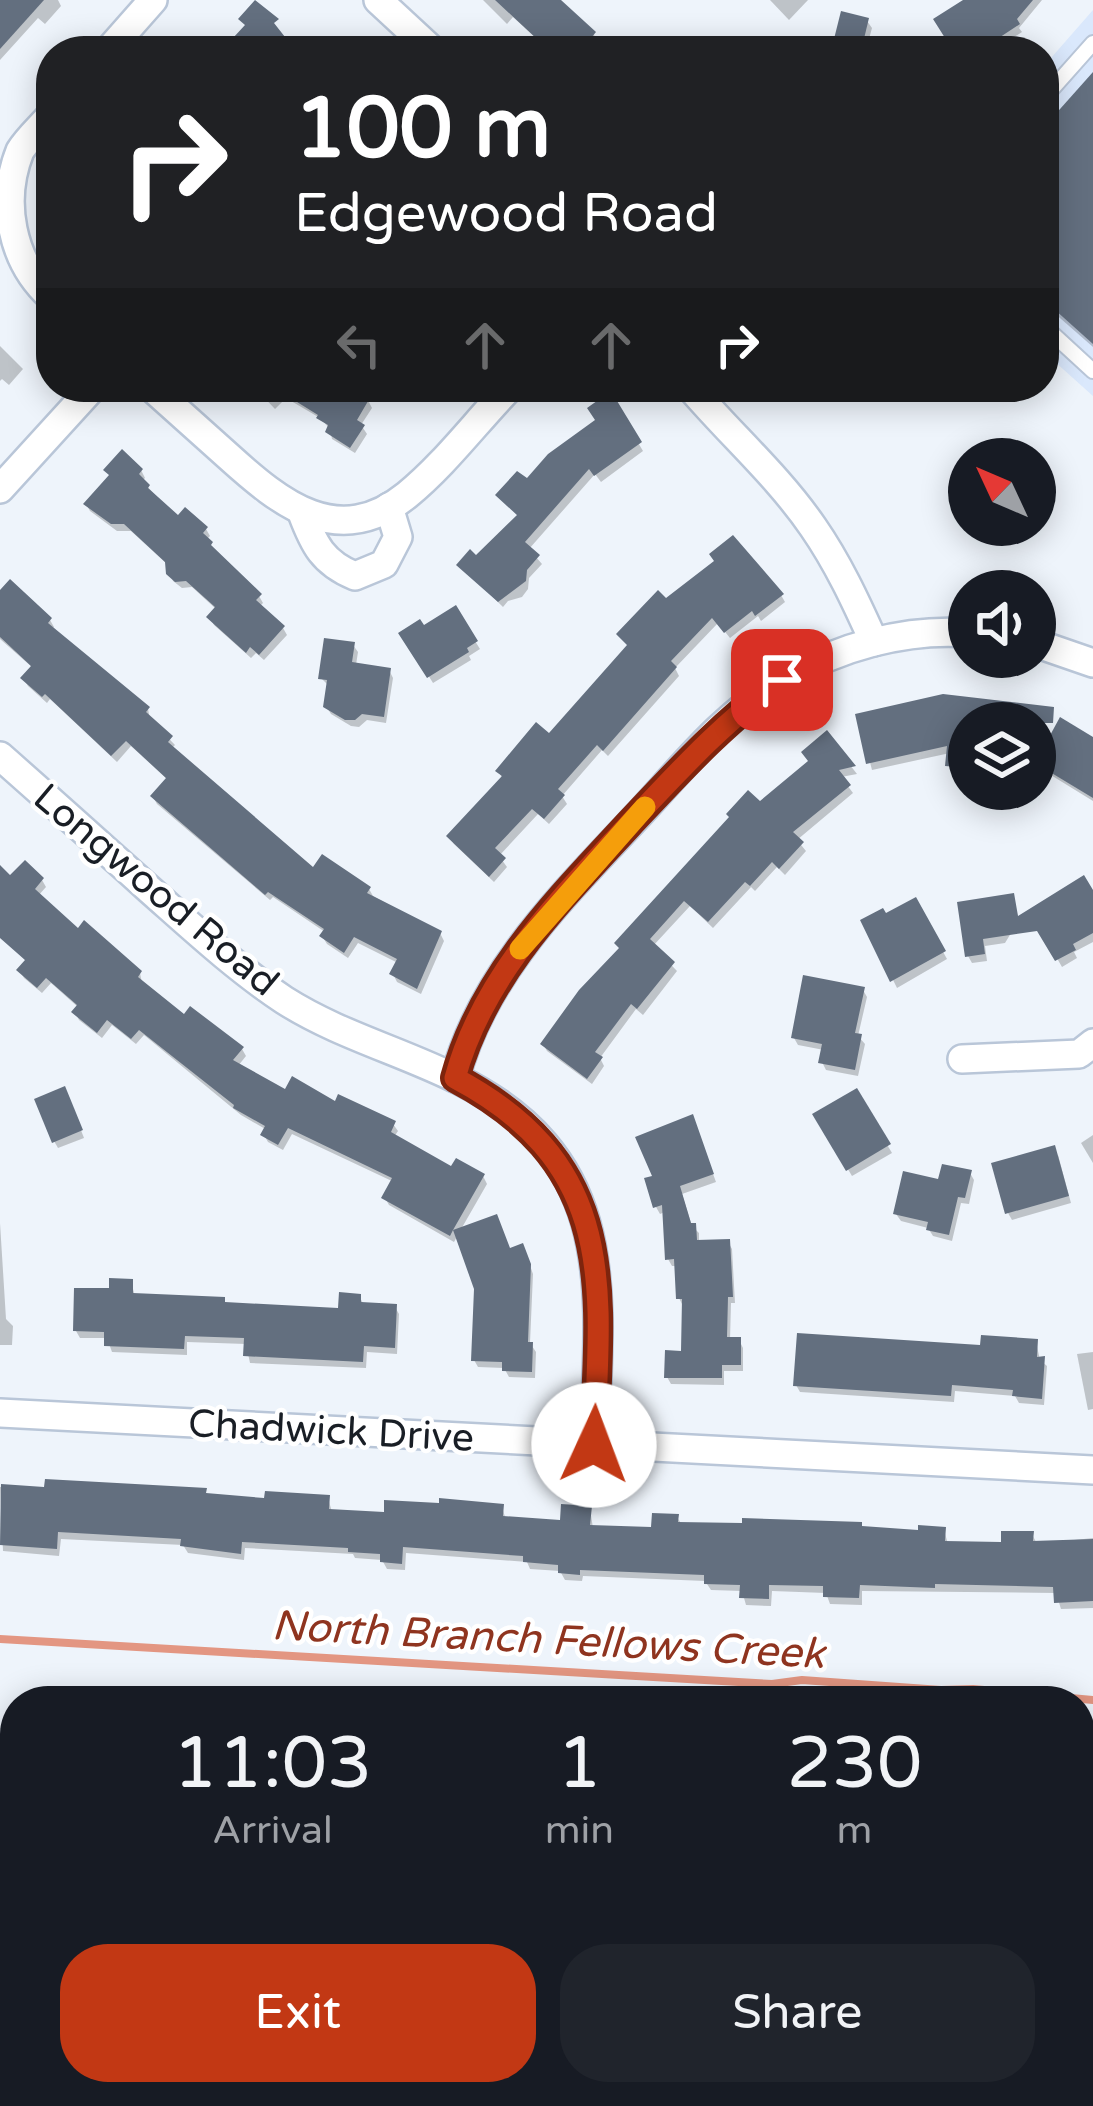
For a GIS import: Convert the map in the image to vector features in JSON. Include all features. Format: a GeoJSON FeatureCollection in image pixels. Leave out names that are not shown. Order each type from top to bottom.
{"type":"FeatureCollection","features":[{"type":"Feature","properties":{"kind":"street"},"geometry":{"type":"LineString","coordinates":[[121,36],[152,0]]}},
{"type":"Feature","properties":{"kind":"street"},"geometry":{"type":"LineString","coordinates":[[378,0],[417,36]]}},
{"type":"Feature","properties":{"kind":"street"},"geometry":{"type":"LineString","coordinates":[[36,132],[7,165],[5,211],[13,246],[36,281]]}},
{"type":"Feature","properties":{"kind":"street"},"geometry":{"type":"LineString","coordinates":[[0,261],[28,273]]}},
{"type":"Feature","properties":{"kind":"street"},"geometry":{"type":"LineString","coordinates":[[0,489],[79,402]]}},
{"type":"Feature","properties":{"kind":"street"},"geometry":{"type":"LineString","coordinates":[[168,402],[274,497],[320,518],[355,518],[389,507],[417,486],[496,402]]}},
{"type":"Feature","properties":{"kind":"street"},"geometry":{"type":"LineString","coordinates":[[704,402],[812,525],[847,582],[874,642]]}},
{"type":"Feature","properties":{"kind":"street"},"geometry":{"type":"LineString","coordinates":[[302,512],[313,542],[330,566],[355,576],[384,564],[398,537],[389,507]]}},
{"type":"Feature","properties":{"kind":"street"},"geometry":{"type":"LineString","coordinates":[[455,1078],[474,1024],[523,944],[705,742],[782,680],[829,656],[874,642],[948,633]]}},
{"type":"Feature","properties":{"kind":"street"},"geometry":{"type":"LineString","coordinates":[[1056,650],[1093,663]]}},
{"type":"Feature","properties":{"kind":"street","name":"Longwood Road"},"geometry":{"type":"LineString","coordinates":[[0,755],[254,979],[325,1024],[455,1078],[502,1106],[537,1138],[568,1180],[586,1219],[600,1287],[594,1445]]}},
{"type":"Feature","properties":{"kind":"street"},"geometry":{"type":"LineString","coordinates":[[962,1059],[1079,1054],[1093,1043]]}},
{"type":"Feature","properties":{"kind":"street","name":"Chadwick Drive"},"geometry":{"type":"LineString","coordinates":[[0,1413],[1093,1470]]}},
{"type":"Feature","properties":{"kind":"lane"},"geometry":{"type":"LineString","coordinates":[[1059,81],[1093,44]]}},
{"type":"Feature","properties":{"kind":"lane"},"geometry":{"type":"LineString","coordinates":[[1059,340],[1093,371]]}},
{"type":"Feature","properties":{"kind":"shaded area"},"geometry":{"type":"Polygon","coordinates":[[[1093,10],[1093,396],[1059,365],[1059,49],[1093,10]]]}},
{"type":"Feature","properties":{"kind":"building"},"geometry":{"type":"Polygon","coordinates":[[[0,0],[44,0],[0,49],[0,0]]]}},
{"type":"Feature","properties":{"kind":"building"},"geometry":{"type":"Polygon","coordinates":[[[255,0],[279,19],[274,23],[284,36],[235,36],[245,25],[238,19],[255,0]]]}},
{"type":"Feature","properties":{"kind":"building"},"geometry":{"type":"Polygon","coordinates":[[[495,0],[561,0],[596,32],[593,36],[534,36],[495,0]]]}},
{"type":"Feature","properties":{"kind":"building"},"geometry":{"type":"Polygon","coordinates":[[[963,0],[1033,0],[1017,19],[1020,24],[1002,36],[944,36],[933,19],[963,0]]]}},
{"type":"Feature","properties":{"kind":"building"},"geometry":{"type":"Polygon","coordinates":[[[841,11],[869,18],[865,36],[835,36],[841,11]]]}},
{"type":"Feature","properties":{"kind":"building"},"geometry":{"type":"Polygon","coordinates":[[[1093,72],[1093,344],[1059,313],[1059,110],[1093,72]]]}},
{"type":"Feature","properties":{"kind":"building"},"geometry":{"type":"Polygon","coordinates":[[[297,402],[368,402],[357,420],[365,425],[350,448],[325,432],[328,425],[297,402]]]}},
{"type":"Feature","properties":{"kind":"building"},"geometry":{"type":"Polygon","coordinates":[[[595,402],[618,402],[642,442],[594,476],[589,469],[525,542],[540,555],[527,570],[526,581],[498,602],[456,565],[470,549],[476,555],[517,515],[495,495],[517,471],[527,478],[548,454],[595,420],[587,408],[595,402]]]}},
{"type":"Feature","properties":{"kind":"building"},"geometry":{"type":"Polygon","coordinates":[[[122,449],[143,469],[139,474],[148,488],[178,515],[185,507],[208,527],[203,533],[211,545],[262,594],[256,600],[285,626],[259,655],[250,647],[246,653],[206,617],[215,607],[186,581],[175,582],[166,574],[165,562],[124,524],[111,524],[83,504],[109,475],[103,470],[122,449]]]}},
{"type":"Feature","properties":{"kind":"building"},"geometry":{"type":"Polygon","coordinates":[[[733,535],[784,594],[724,633],[712,618],[671,661],[677,667],[603,751],[597,745],[558,789],[565,795],[544,819],[532,809],[495,848],[506,858],[489,877],[446,836],[502,776],[495,771],[536,722],[549,733],[627,645],[616,634],[658,590],[666,598],[714,561],[709,554],[733,535]]]}},
{"type":"Feature","properties":{"kind":"building"},"geometry":{"type":"Polygon","coordinates":[[[10,579],[52,618],[48,623],[150,707],[146,712],[173,736],[168,742],[313,867],[322,854],[371,887],[367,893],[442,931],[417,989],[389,974],[397,959],[354,937],[344,953],[319,936],[324,929],[268,892],[265,895],[150,796],[166,778],[126,741],[111,756],[45,694],[42,697],[20,678],[31,666],[0,637],[0,590],[10,579]]]}},
{"type":"Feature","properties":{"kind":"building"},"geometry":{"type":"Polygon","coordinates":[[[456,605],[478,641],[467,648],[469,652],[427,678],[398,633],[420,619],[424,625],[456,605]]]}},
{"type":"Feature","properties":{"kind":"building"},"geometry":{"type":"Polygon","coordinates":[[[324,638],[355,642],[352,662],[391,668],[384,717],[362,714],[345,720],[323,707],[327,680],[318,679],[324,638]]]}},
{"type":"Feature","properties":{"kind":"building"},"geometry":{"type":"Polygon","coordinates":[[[943,694],[1011,702],[948,702],[948,766],[947,746],[866,764],[855,714],[943,694]]]}},
{"type":"Feature","properties":{"kind":"building"},"geometry":{"type":"Polygon","coordinates":[[[1060,717],[1093,737],[1093,798],[1056,776],[1060,717]]]}},
{"type":"Feature","properties":{"kind":"building"},"geometry":{"type":"Polygon","coordinates":[[[827,730],[856,766],[839,770],[851,785],[793,832],[804,842],[779,869],[772,862],[750,886],[745,882],[708,922],[684,901],[650,939],[675,962],[637,1009],[631,1004],[595,1052],[603,1057],[587,1079],[540,1044],[579,990],[619,948],[614,943],[729,817],[726,814],[748,790],[760,801],[808,761],[801,752],[827,730]]]}},
{"type":"Feature","properties":{"kind":"building"},"geometry":{"type":"Polygon","coordinates":[[[25,860],[44,878],[35,889],[78,928],[84,920],[142,971],[138,977],[184,1014],[190,1006],[244,1047],[233,1060],[285,1089],[292,1076],[335,1101],[338,1094],[396,1121],[391,1132],[451,1166],[456,1158],[485,1174],[450,1236],[381,1198],[392,1178],[288,1128],[278,1145],[260,1135],[265,1126],[233,1108],[139,1030],[131,1039],[107,1020],[97,1033],[71,1012],[77,1005],[46,978],[37,988],[16,970],[25,960],[0,938],[0,865],[10,875],[25,860]]]}},
{"type":"Feature","properties":{"kind":"building"},"geometry":{"type":"Polygon","coordinates":[[[1084,875],[1093,890],[1093,933],[1073,944],[1076,950],[1055,961],[1037,931],[983,939],[985,954],[965,957],[957,902],[1014,893],[1018,916],[1084,875]]]}},
{"type":"Feature","properties":{"kind":"building"},"geometry":{"type":"Polygon","coordinates":[[[916,897],[946,951],[890,982],[860,920],[916,897]]]}},
{"type":"Feature","properties":{"kind":"building"},"geometry":{"type":"Polygon","coordinates":[[[803,975],[865,987],[855,1033],[862,1034],[855,1070],[818,1063],[822,1044],[791,1038],[803,975]]]}},
{"type":"Feature","properties":{"kind":"building"},"geometry":{"type":"Polygon","coordinates":[[[65,1086],[83,1130],[52,1143],[34,1099],[65,1086]]]}},
{"type":"Feature","properties":{"kind":"building"},"geometry":{"type":"Polygon","coordinates":[[[857,1088],[891,1144],[846,1171],[812,1114],[857,1088]]]}},
{"type":"Feature","properties":{"kind":"building"},"geometry":{"type":"Polygon","coordinates":[[[693,1114],[714,1174],[680,1186],[691,1223],[696,1223],[697,1240],[730,1239],[733,1297],[728,1297],[727,1337],[741,1337],[741,1365],[722,1365],[722,1378],[664,1378],[665,1350],[681,1351],[682,1299],[676,1299],[674,1259],[665,1260],[662,1205],[653,1208],[644,1178],[652,1176],[635,1137],[693,1114]]]}},
{"type":"Feature","properties":{"kind":"building"},"geometry":{"type":"Polygon","coordinates":[[[1055,1145],[1069,1196],[1005,1214],[991,1163],[1055,1145]]]}},
{"type":"Feature","properties":{"kind":"building"},"geometry":{"type":"Polygon","coordinates":[[[942,1164],[972,1170],[965,1198],[958,1197],[949,1235],[926,1230],[928,1222],[893,1214],[903,1171],[938,1179],[942,1164]]]}},
{"type":"Feature","properties":{"kind":"building"},"geometry":{"type":"Polygon","coordinates":[[[497,1214],[510,1248],[523,1243],[531,1264],[528,1342],[533,1342],[532,1372],[502,1371],[502,1362],[471,1361],[474,1289],[453,1230],[497,1214]]]}},
{"type":"Feature","properties":{"kind":"building"},"geometry":{"type":"Polygon","coordinates":[[[109,1278],[133,1279],[133,1293],[225,1297],[225,1302],[338,1308],[339,1292],[361,1294],[361,1302],[397,1304],[395,1348],[364,1346],[363,1362],[243,1356],[244,1338],[185,1336],[184,1349],[104,1346],[104,1332],[73,1331],[74,1288],[109,1288],[109,1278]]]}},
{"type":"Feature","properties":{"kind":"building"},"geometry":{"type":"Polygon","coordinates":[[[797,1333],[980,1345],[981,1335],[1038,1339],[1037,1357],[1045,1356],[1042,1399],[1012,1396],[1013,1390],[952,1385],[951,1396],[793,1386],[797,1333]]]}},
{"type":"Feature","properties":{"kind":"building"},"geometry":{"type":"Polygon","coordinates":[[[45,1479],[207,1488],[206,1493],[264,1498],[265,1491],[330,1495],[329,1509],[384,1512],[384,1500],[439,1503],[439,1498],[504,1504],[503,1516],[560,1520],[561,1504],[592,1506],[590,1525],[651,1527],[652,1513],[679,1514],[678,1522],[742,1523],[742,1518],[862,1522],[862,1526],[918,1530],[918,1525],[946,1527],[945,1541],[1001,1542],[1001,1531],[1034,1531],[1033,1541],[1093,1539],[1093,1601],[1054,1603],[1053,1587],[935,1584],[935,1588],[860,1585],[859,1598],[823,1597],[823,1586],[769,1585],[769,1599],[739,1598],[740,1585],[704,1584],[704,1575],[558,1573],[558,1565],[523,1562],[523,1556],[403,1547],[402,1564],[380,1562],[380,1554],[348,1552],[348,1548],[242,1542],[241,1554],[180,1546],[181,1539],[58,1532],[57,1549],[0,1545],[1,1484],[44,1487],[45,1479]]]}},
{"type":"Feature","properties":{"kind":"waterway","name":"North Branch Fellows Creek"},"geometry":{"type":"LineString","coordinates":[[0,1639],[772,1684],[802,1680],[885,1686]]}},
{"type":"Feature","properties":{"kind":"slow traffic"},"geometry":{"type":"LineString","coordinates":[[520,949],[645,807]]}},
{"type":"Feature","properties":{"kind":"route"},"geometry":{"type":"LineString","coordinates":[[594,1445],[600,1287],[586,1219],[568,1180],[537,1138],[502,1106],[455,1078],[467,1037],[491,991],[543,919],[705,742],[782,680]]}}]}
